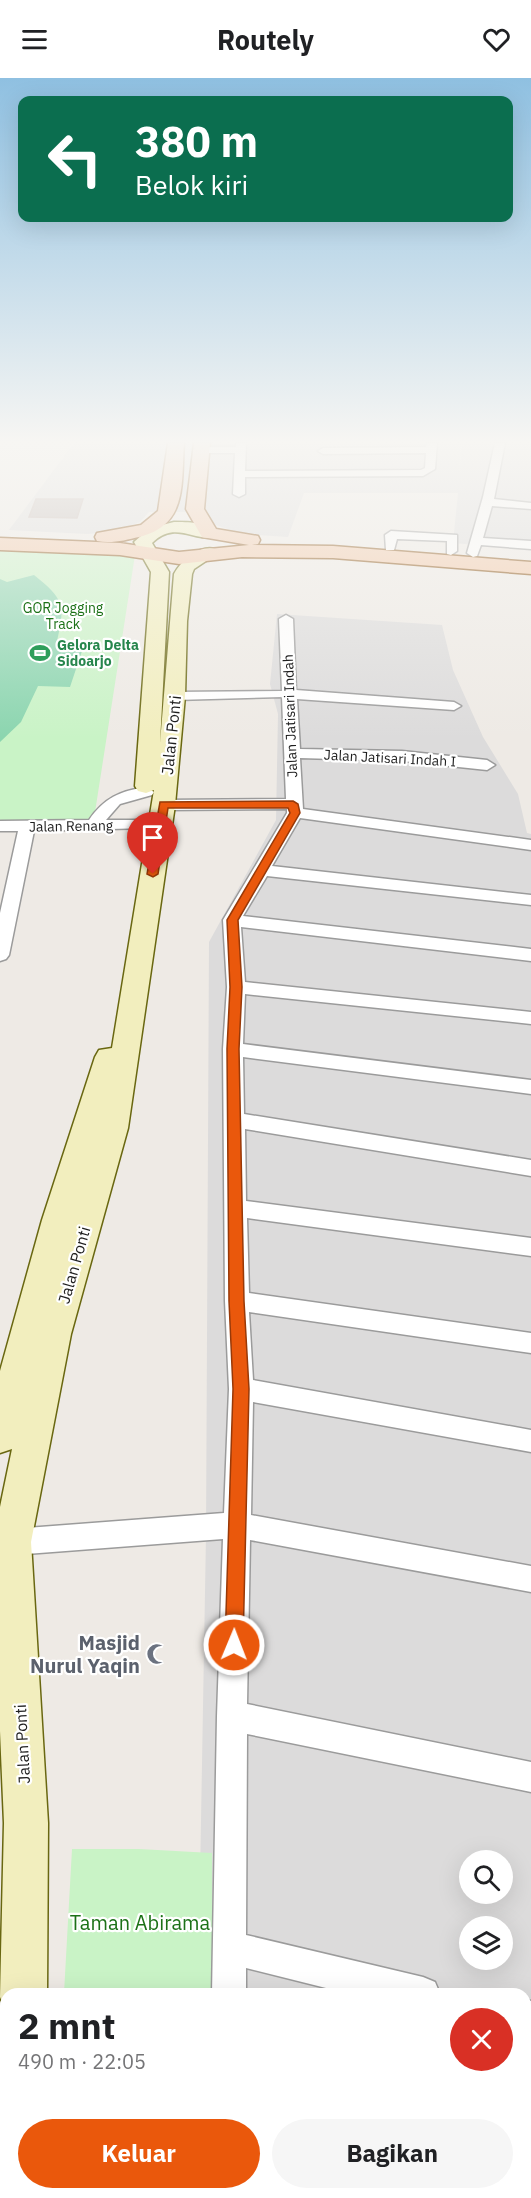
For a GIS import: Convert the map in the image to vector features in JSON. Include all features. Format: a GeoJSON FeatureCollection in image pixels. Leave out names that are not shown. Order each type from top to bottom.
{"type":"FeatureCollection","features":[{"type":"Feature","properties":{"kind":"main road"},"geometry":{"type":"LineString","coordinates":[[144,542],[143,545],[149,553]]}},
{"type":"Feature","properties":{"kind":"main road"},"geometry":{"type":"LineString","coordinates":[[281,542],[451,551],[475,547],[531,558]]}},
{"type":"Feature","properties":{"kind":"main road"},"geometry":{"type":"LineString","coordinates":[[0,544],[120,549],[179,558],[209,553],[275,550],[333,552],[531,568]]}},
{"type":"Feature","properties":{"kind":"main road","name":"Jalan Ponti"},"geometry":{"type":"LineString","coordinates":[[23,1988],[26,1823],[6,1543],[54,1334],[113,1128],[159,756],[160,572],[158,564],[149,553]]}},
{"type":"Feature","properties":{"kind":"main road"},"geometry":{"type":"LineString","coordinates":[[182,579],[187,566],[209,553]]}},
{"type":"Feature","properties":{"kind":"main road"},"geometry":{"type":"LineString","coordinates":[[182,579],[203,568],[217,564],[239,563],[531,576]]}},
{"type":"Feature","properties":{"kind":"main road","name":"Jalan Ponti"},"geometry":{"type":"LineString","coordinates":[[159,756],[176,696],[182,579]]}},
{"type":"Feature","properties":{"kind":"main road","name":"Jalan Ponti"},"geometry":{"type":"LineString","coordinates":[[0,1437],[58,1220],[108,1060],[142,825],[155,798]]}},
{"type":"Feature","properties":{"kind":"street"},"geometry":{"type":"LineString","coordinates":[[476,542],[475,547],[531,545]]}},
{"type":"Feature","properties":{"kind":"street","name":"Jalan Jatisari Indah"},"geometry":{"type":"LineString","coordinates":[[286,619],[285,694],[293,753],[294,809]]}},
{"type":"Feature","properties":{"kind":"street"},"geometry":{"type":"LineString","coordinates":[[176,696],[285,694],[369,698],[454,706]]}},
{"type":"Feature","properties":{"kind":"street","name":"Jalan Jatisari Indah I"},"geometry":{"type":"LineString","coordinates":[[293,753],[402,756],[488,765]]}},
{"type":"Feature","properties":{"kind":"street"},"geometry":{"type":"LineString","coordinates":[[94,826],[104,809],[114,800],[155,798],[294,809],[531,845]]}},
{"type":"Feature","properties":{"kind":"street"},"geometry":{"type":"LineString","coordinates":[[229,1988],[232,1716],[241,1389],[237,1301],[233,1049],[236,987],[232,920],[263,870],[294,809]]}},
{"type":"Feature","properties":{"kind":"street","name":"Jalan Renang"},"geometry":{"type":"LineString","coordinates":[[0,826],[142,825]]}},
{"type":"Feature","properties":{"kind":"street"},"geometry":{"type":"LineString","coordinates":[[1,947],[7,887],[27,827]]}},
{"type":"Feature","properties":{"kind":"street"},"geometry":{"type":"LineString","coordinates":[[263,870],[531,900]]}},
{"type":"Feature","properties":{"kind":"street"},"geometry":{"type":"LineString","coordinates":[[232,920],[531,955]]}},
{"type":"Feature","properties":{"kind":"street"},"geometry":{"type":"LineString","coordinates":[[236,987],[531,1018]]}},
{"type":"Feature","properties":{"kind":"street"},"geometry":{"type":"LineString","coordinates":[[233,1049],[531,1087]]}},
{"type":"Feature","properties":{"kind":"street"},"geometry":{"type":"LineString","coordinates":[[234,1120],[531,1168]]}},
{"type":"Feature","properties":{"kind":"street"},"geometry":{"type":"LineString","coordinates":[[236,1208],[531,1247]]}},
{"type":"Feature","properties":{"kind":"street"},"geometry":{"type":"LineString","coordinates":[[237,1301],[531,1343]]}},
{"type":"Feature","properties":{"kind":"street"},"geometry":{"type":"LineString","coordinates":[[241,1389],[531,1441]]}},
{"type":"Feature","properties":{"kind":"street"},"geometry":{"type":"LineString","coordinates":[[6,1543],[236,1525],[531,1579]]}},
{"type":"Feature","properties":{"kind":"street"},"geometry":{"type":"LineString","coordinates":[[232,1716],[531,1777]]}},
{"type":"Feature","properties":{"kind":"street"},"geometry":{"type":"LineString","coordinates":[[230,1948],[398,1988]]}},
{"type":"Feature","properties":{"kind":"shaded area"},"geometry":{"type":"Polygon","coordinates":[[[531,542],[531,550],[453,543],[531,542]]]}},
{"type":"Feature","properties":{"kind":"shaded area"},"geometry":{"type":"Polygon","coordinates":[[[277,614],[442,625],[453,670],[483,737],[518,794],[527,833],[531,834],[531,1988],[198,1988],[206,1535],[209,942],[276,820],[278,714],[270,684],[277,614]]]}},
{"type":"Feature","properties":{"kind":"green space","name":"GOR Jogging Track"},"geometry":{"type":"Polygon","coordinates":[[[0,550],[135,555],[93,825],[0,826],[0,550]]]}},
{"type":"Feature","properties":{"kind":"green space","name":"Gelora Delta Sidoarjo"},"geometry":{"type":"Polygon","coordinates":[[[34,575],[51,590],[60,603],[61,619],[57,641],[85,642],[70,687],[38,686],[21,722],[0,742],[0,579],[7,582],[34,575]]]}},
{"type":"Feature","properties":{"kind":"green space","name":"Taman Abirama"},"geometry":{"type":"Polygon","coordinates":[[[72,1849],[139,1849],[212,1853],[212,1988],[64,1988],[72,1849]]]}},
{"type":"Feature","properties":{"kind":"place","name":"Gelora Delta Sidoarjo"},"geometry":{"type":"Point","coordinates":[40,653]}},
{"type":"Feature","properties":{"kind":"place","name":"Masjid Nurul Yaqin"},"geometry":{"type":"Point","coordinates":[157,1654]}},
{"type":"Feature","properties":{"kind":"route"},"geometry":{"type":"LineString","coordinates":[[153,874],[164,804],[293,804],[295,813],[232,920],[236,987],[233,1049],[237,1301],[241,1389],[234,1645]]}}]}
